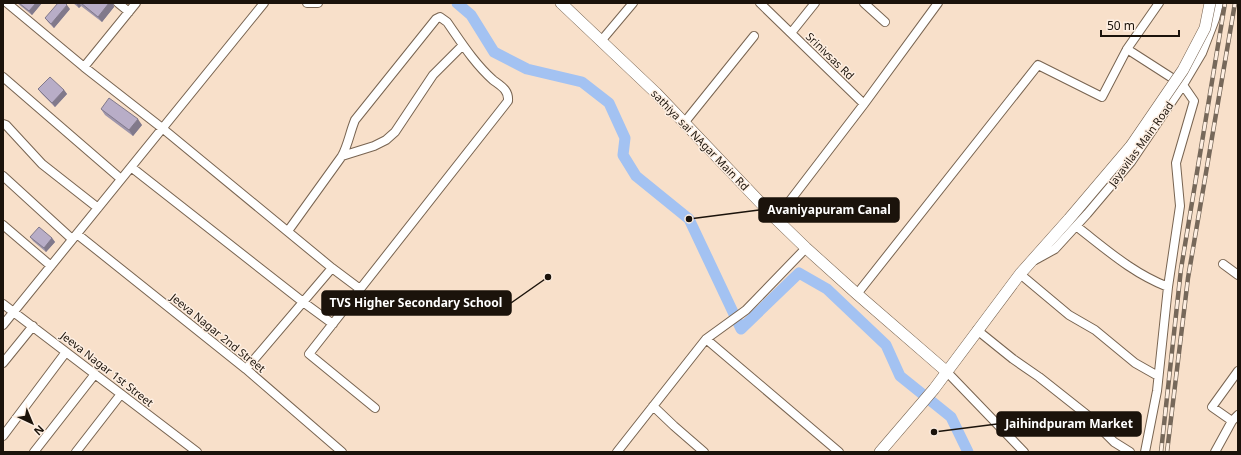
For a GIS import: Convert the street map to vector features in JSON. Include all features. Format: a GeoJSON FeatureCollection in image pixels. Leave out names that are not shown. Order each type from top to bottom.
{"type":"FeatureCollection","features":[{"type":"Feature","properties":{"kind":"street"},"geometry":{"type":"LineString","coordinates":[[7,3],[332,268],[360,289]]}},
{"type":"Feature","properties":{"kind":"street"},"geometry":{"type":"LineString","coordinates":[[118,3],[129,12]]}},
{"type":"Feature","properties":{"kind":"street"},"geometry":{"type":"LineString","coordinates":[[84,67],[136,3]]}},
{"type":"Feature","properties":{"kind":"street"},"geometry":{"type":"LineString","coordinates":[[3,325],[264,3]]}},
{"type":"Feature","properties":{"kind":"street"},"geometry":{"type":"LineString","coordinates":[[307,3],[318,3]]}},
{"type":"Feature","properties":{"kind":"street","name":"sathiya sai NAgar Main Rd"},"geometry":{"type":"LineString","coordinates":[[560,3],[656,93],[776,219],[806,248],[947,372]]}},
{"type":"Feature","properties":{"kind":"street"},"geometry":{"type":"LineString","coordinates":[[601,41],[633,3]]}},
{"type":"Feature","properties":{"kind":"street"},"geometry":{"type":"LineString","coordinates":[[760,3],[791,33]]}},
{"type":"Feature","properties":{"kind":"street","name":"Srinivsas Rd"},"geometry":{"type":"LineString","coordinates":[[815,3],[791,33],[864,104]]}},
{"type":"Feature","properties":{"kind":"street"},"geometry":{"type":"LineString","coordinates":[[864,3],[885,22]]}},
{"type":"Feature","properties":{"kind":"street"},"geometry":{"type":"LineString","coordinates":[[776,219],[864,104],[938,3]]}},
{"type":"Feature","properties":{"kind":"street"},"geometry":{"type":"LineString","coordinates":[[857,294],[1038,65],[1102,97],[1127,49],[1159,3]]}},
{"type":"Feature","properties":{"kind":"street","name":"Jayavilas Main Road"},"geometry":{"type":"LineString","coordinates":[[880,452],[934,389],[1020,274],[1131,146],[1183,70],[1205,28],[1210,3]]}},
{"type":"Feature","properties":{"kind":"street","name":"Jayavilas Main Road"},"geometry":{"type":"LineString","coordinates":[[1031,262],[1055,250],[1130,162],[1184,85],[1202,53],[1215,19],[1219,3]]}},
{"type":"Feature","properties":{"kind":"street"},"geometry":{"type":"LineString","coordinates":[[288,232],[348,146],[351,130],[355,120],[436,19],[440,17],[447,22],[469,54],[504,88],[508,95],[508,101],[309,354],[375,408]]}},
{"type":"Feature","properties":{"kind":"street"},"geometry":{"type":"LineString","coordinates":[[684,123],[754,36]]}},
{"type":"Feature","properties":{"kind":"street"},"geometry":{"type":"LineString","coordinates":[[342,156],[374,146],[386,140],[395,132],[433,75],[463,45]]}},
{"type":"Feature","properties":{"kind":"street"},"geometry":{"type":"LineString","coordinates":[[1127,49],[1184,85],[1194,101],[1176,162],[1180,206],[1168,288],[1158,376],[1145,452]]}},
{"type":"Feature","properties":{"kind":"street"},"geometry":{"type":"LineString","coordinates":[[3,77],[121,179]]}},
{"type":"Feature","properties":{"kind":"street"},"geometry":{"type":"LineString","coordinates":[[3,124],[6,125],[42,164],[98,208]]}},
{"type":"Feature","properties":{"kind":"street"},"geometry":{"type":"LineString","coordinates":[[131,167],[333,324]]}},
{"type":"Feature","properties":{"kind":"street","name":"Jeeva Nagar 2nd Street"},"geometry":{"type":"LineString","coordinates":[[3,176],[75,237],[246,369],[342,452]]}},
{"type":"Feature","properties":{"kind":"street"},"geometry":{"type":"LineString","coordinates":[[3,225],[51,266]]}},
{"type":"Feature","properties":{"kind":"street"},"geometry":{"type":"LineString","coordinates":[[1076,226],[1130,268],[1149,280],[1168,288]]}},
{"type":"Feature","properties":{"kind":"street"},"geometry":{"type":"LineString","coordinates":[[617,452],[706,339],[746,310],[806,248]]}},
{"type":"Feature","properties":{"kind":"street"},"geometry":{"type":"LineString","coordinates":[[1223,264],[1238,275]]}},
{"type":"Feature","properties":{"kind":"street"},"geometry":{"type":"LineString","coordinates":[[246,369],[332,268]]}},
{"type":"Feature","properties":{"kind":"street"},"geometry":{"type":"LineString","coordinates":[[1020,274],[1069,315],[1095,330],[1135,363],[1158,376]]}},
{"type":"Feature","properties":{"kind":"street","name":"Jeeva Nagar 1st Street"},"geometry":{"type":"LineString","coordinates":[[3,304],[196,452]]}},
{"type":"Feature","properties":{"kind":"street"},"geometry":{"type":"LineString","coordinates":[[3,363],[32,326]]}},
{"type":"Feature","properties":{"kind":"street"},"geometry":{"type":"LineString","coordinates":[[977,330],[1087,415],[1114,442],[1130,452]]}},
{"type":"Feature","properties":{"kind":"street"},"geometry":{"type":"LineString","coordinates":[[706,339],[839,452]]}},
{"type":"Feature","properties":{"kind":"street"},"geometry":{"type":"LineString","coordinates":[[3,436],[66,352]]}},
{"type":"Feature","properties":{"kind":"street"},"geometry":{"type":"LineString","coordinates":[[1215,452],[1235,418],[1212,407],[1238,371]]}},
{"type":"Feature","properties":{"kind":"street"},"geometry":{"type":"LineString","coordinates":[[947,372],[1024,452]]}},
{"type":"Feature","properties":{"kind":"street"},"geometry":{"type":"LineString","coordinates":[[34,452],[95,374]]}},
{"type":"Feature","properties":{"kind":"street"},"geometry":{"type":"LineString","coordinates":[[76,452],[121,394]]}},
{"type":"Feature","properties":{"kind":"street"},"geometry":{"type":"LineString","coordinates":[[653,406],[704,452]]}},
{"type":"Feature","properties":{"kind":"building"},"geometry":{"type":"Polygon","coordinates":[[[19,3],[36,3],[29,11],[19,3]]]}},
{"type":"Feature","properties":{"kind":"building"},"geometry":{"type":"Polygon","coordinates":[[[58,3],[65,3],[67,5],[51,24],[45,18],[58,3]]]}},
{"type":"Feature","properties":{"kind":"building"},"geometry":{"type":"Polygon","coordinates":[[[81,3],[109,3],[98,17],[81,3]]]}},
{"type":"Feature","properties":{"kind":"building"},"geometry":{"type":"Polygon","coordinates":[[[50,77],[64,90],[52,103],[38,89],[50,77]]]}},
{"type":"Feature","properties":{"kind":"building"},"geometry":{"type":"Polygon","coordinates":[[[109,98],[138,119],[129,130],[101,109],[109,98]]]}},
{"type":"Feature","properties":{"kind":"building"},"geometry":{"type":"Polygon","coordinates":[[[39,227],[52,238],[44,248],[30,237],[39,227]]]}},
{"type":"Feature","properties":{"kind":"waterway"},"geometry":{"type":"LineString","coordinates":[[457,3],[471,15],[494,52],[527,69],[582,82],[609,103],[625,138],[623,155],[636,176],[689,219],[741,329],[799,273],[827,289],[886,345],[900,376],[951,417],[968,452]]}},
{"type":"Feature","properties":{"kind":"railway"},"geometry":{"type":"LineString","coordinates":[[1161,452],[1181,269],[1225,3]]}},
{"type":"Feature","properties":{"kind":"railway"},"geometry":{"type":"LineString","coordinates":[[1167,452],[1188,278],[1235,3]]}},
{"type":"Feature","properties":{"kind":"place","name":"Avaniyapuram Canal"},"geometry":{"type":"Point","coordinates":[689,219]}},
{"type":"Feature","properties":{"kind":"place","name":"TVS Higher Secondary School"},"geometry":{"type":"Point","coordinates":[548,277]}},
{"type":"Feature","properties":{"kind":"place","name":"Jaihindpuram Market"},"geometry":{"type":"Point","coordinates":[934,432]}}]}
